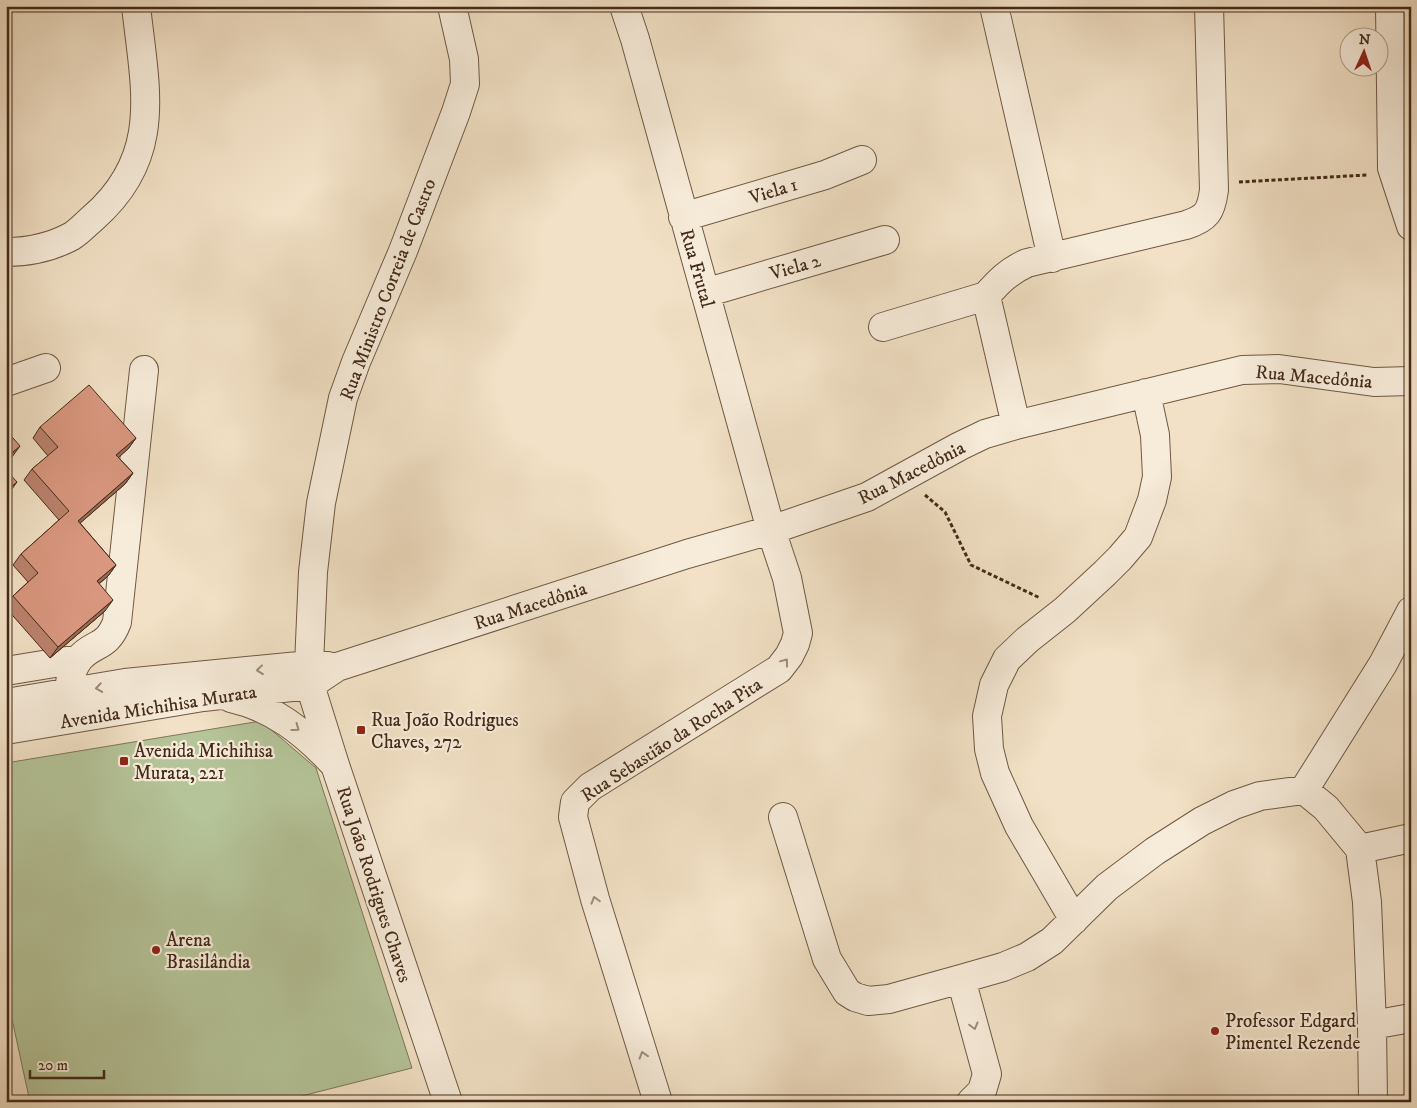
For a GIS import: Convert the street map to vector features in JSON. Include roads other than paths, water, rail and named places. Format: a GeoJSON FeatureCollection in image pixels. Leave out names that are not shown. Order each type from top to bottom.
{"type":"FeatureCollection","features":[{"type":"Feature","properties":{"kind":"street"},"geometry":{"type":"LineString","coordinates":[[6,252],[29,251],[50,245],[73,235],[98,213],[128,177],[139,152],[144,130],[147,99],[136,6]]}},
{"type":"Feature","properties":{"kind":"street","name":"Rua Ministro Correia de Castro"},"geometry":{"type":"LineString","coordinates":[[309,675],[313,572],[321,503],[344,398],[356,362],[403,251],[465,84],[464,59],[452,6]]}},
{"type":"Feature","properties":{"kind":"street","name":"Rua Frutal"},"geometry":{"type":"LineString","coordinates":[[624,6],[635,39],[771,530]]}},
{"type":"Feature","properties":{"kind":"street"},"geometry":{"type":"LineString","coordinates":[[994,6],[1052,258]]}},
{"type":"Feature","properties":{"kind":"street"},"geometry":{"type":"LineString","coordinates":[[883,327],[986,296],[1013,269],[1027,263],[1200,220],[1206,215],[1211,207],[1214,190],[1209,6]]}},
{"type":"Feature","properties":{"kind":"street"},"geometry":{"type":"LineString","coordinates":[[1390,6],[1392,168],[1411,226]]}},
{"type":"Feature","properties":{"kind":"street","name":"Viela 1"},"geometry":{"type":"LineString","coordinates":[[683,217],[825,175],[862,160]]}},
{"type":"Feature","properties":{"kind":"street","name":"Viela 2"},"geometry":{"type":"LineString","coordinates":[[705,292],[885,240]]}},
{"type":"Feature","properties":{"kind":"street"},"geometry":{"type":"LineString","coordinates":[[986,296],[1016,425]]}},
{"type":"Feature","properties":{"kind":"street"},"geometry":{"type":"LineString","coordinates":[[6,382],[46,368]]}},
{"type":"Feature","properties":{"kind":"street","name":"Rua Macedônia"},"geometry":{"type":"LineString","coordinates":[[309,675],[687,554],[771,530],[867,497],[960,446],[985,434],[1016,425],[1242,370],[1279,369],[1374,382],[1411,382]]}},
{"type":"Feature","properties":{"kind":"street"},"geometry":{"type":"LineString","coordinates":[[6,671],[79,659],[105,642],[112,634],[117,622],[144,370]]}},
{"type":"Feature","properties":{"kind":"street"},"geometry":{"type":"LineString","coordinates":[[1074,920],[1023,833],[994,773],[989,749],[987,716],[994,685],[1007,658],[1065,610],[1120,558],[1138,537],[1146,520],[1157,477],[1155,435],[1146,393]]}},
{"type":"Feature","properties":{"kind":"street","name":"Rua Sebastião da Rocha Pita"},"geometry":{"type":"LineString","coordinates":[[658,1102],[595,899],[573,816],[573,807],[580,794],[590,787],[763,680],[779,669],[789,656],[796,644],[798,633],[787,578],[771,530]]}},
{"type":"Feature","properties":{"kind":"street"},"geometry":{"type":"LineString","coordinates":[[1304,790],[1383,664],[1411,611]]}},
{"type":"Feature","properties":{"kind":"street"},"geometry":{"type":"LineString","coordinates":[[69,693],[73,669],[79,659]]}},
{"type":"Feature","properties":{"kind":"street","name":"Avenida Michihisa Murata"},"geometry":{"type":"LineString","coordinates":[[6,704],[125,684],[309,675]]}},
{"type":"Feature","properties":{"kind":"street","name":"Avenida Michihisa Murata"},"geometry":{"type":"LineString","coordinates":[[6,730],[219,696],[309,675]]}},
{"type":"Feature","properties":{"kind":"street","name":"Rua João Rodrigues Chaves"},"geometry":{"type":"LineString","coordinates":[[309,675],[335,764],[448,1102]]}},
{"type":"Feature","properties":{"kind":"street"},"geometry":{"type":"LineString","coordinates":[[219,696],[243,701],[278,716],[316,744],[335,764]]}},
{"type":"Feature","properties":{"kind":"street"},"geometry":{"type":"LineString","coordinates":[[784,817],[827,959],[847,992],[868,1001],[889,999],[1003,967],[1027,957],[1052,941],[1107,887],[1155,851],[1202,821],[1234,805],[1260,796],[1304,790],[1326,808],[1360,849],[1367,902],[1373,1102]]}},
{"type":"Feature","properties":{"kind":"street"},"geometry":{"type":"LineString","coordinates":[[1360,849],[1411,838]]}},
{"type":"Feature","properties":{"kind":"street"},"geometry":{"type":"LineString","coordinates":[[961,979],[987,1074],[982,1091],[971,1102]]}},
{"type":"Feature","properties":{"kind":"street"},"geometry":{"type":"LineString","coordinates":[[1372,1025],[1411,1018]]}},
{"type":"Feature","properties":{"kind":"place","name":"Rua João Rodrigues Chaves, 272"},"geometry":{"type":"Point","coordinates":[361,730]}},
{"type":"Feature","properties":{"kind":"place","name":"Avenida Michihisa Murata, 221"},"geometry":{"type":"Point","coordinates":[124,761]}},
{"type":"Feature","properties":{"kind":"place","name":"Arena Brasilândia"},"geometry":{"type":"Point","coordinates":[156,950]}},
{"type":"Feature","properties":{"kind":"place","name":"Professor Edgard Pimentel Rezende"},"geometry":{"type":"Point","coordinates":[1215,1031]}}]}
